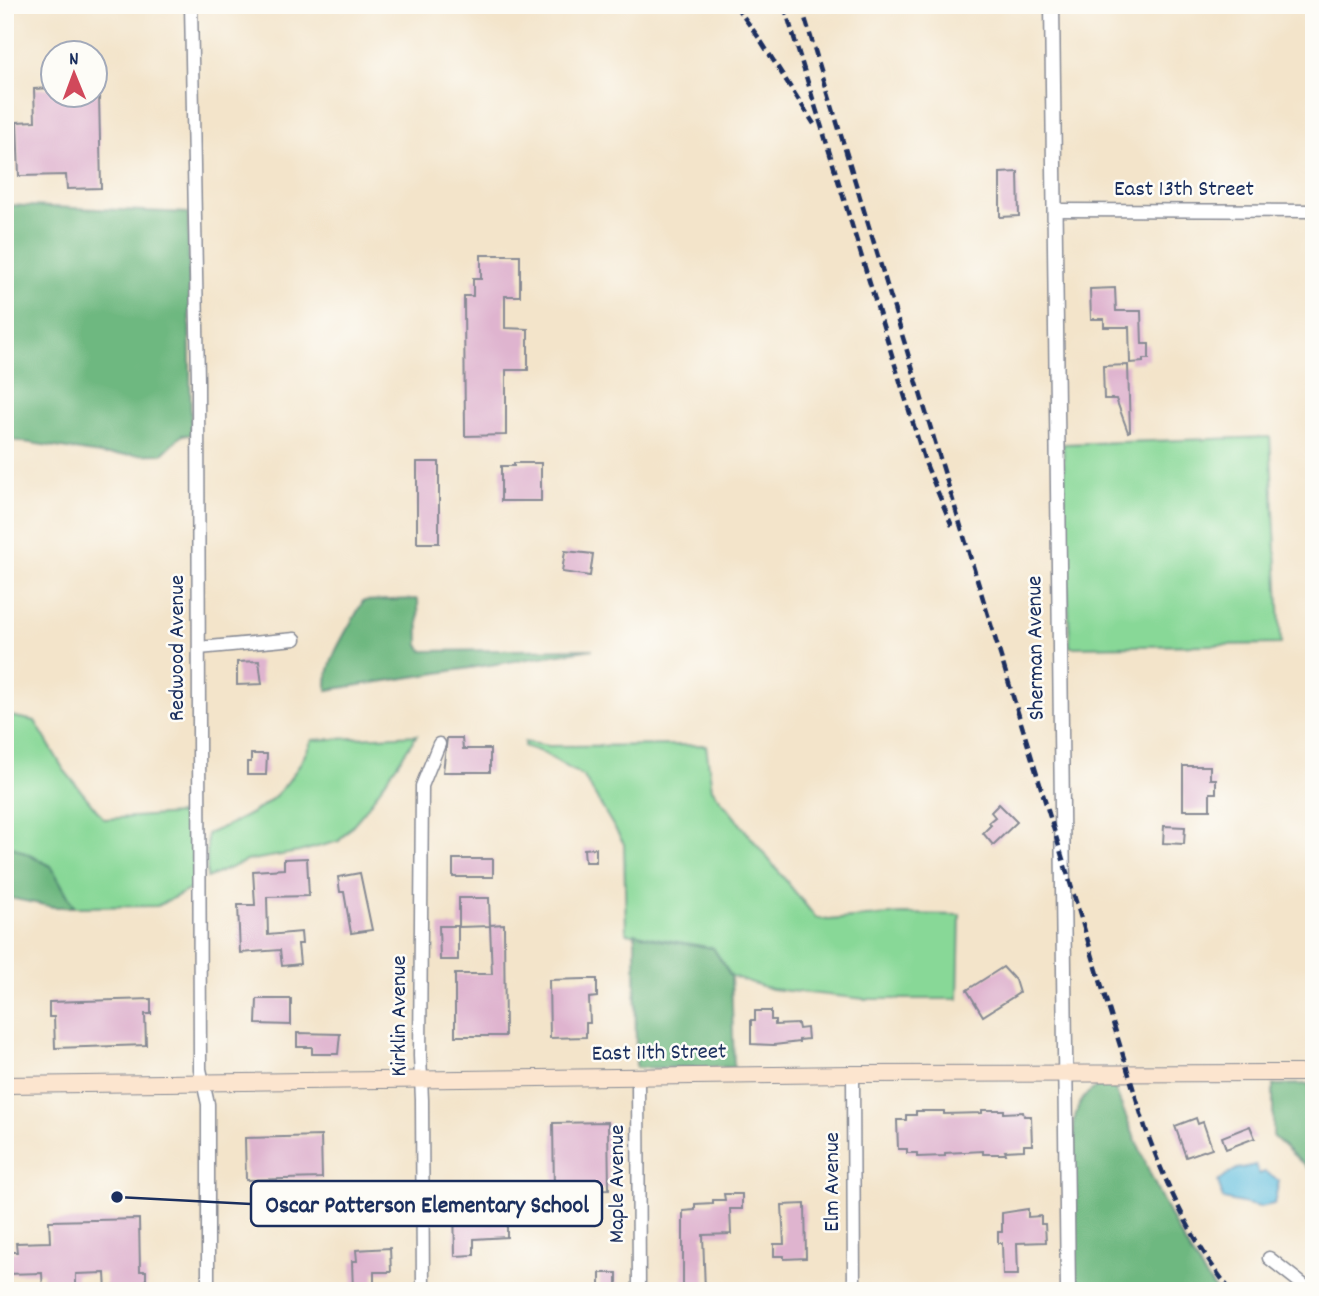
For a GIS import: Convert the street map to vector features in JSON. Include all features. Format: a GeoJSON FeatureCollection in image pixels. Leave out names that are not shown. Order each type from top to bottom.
{"type":"FeatureCollection","features":[{"type":"Feature","properties":{"kind":"main road","name":"East 11th Street"},"geometry":{"type":"LineString","coordinates":[[5,1084],[853,1074],[1314,1073]]}},
{"type":"Feature","properties":{"kind":"street","name":"Redwood Avenue"},"geometry":{"type":"LineString","coordinates":[[191,5],[198,380],[200,1055],[208,1104],[208,1291]]}},
{"type":"Feature","properties":{"kind":"street","name":"Sherman Avenue"},"geometry":{"type":"LineString","coordinates":[[1052,5],[1068,1291]]}},
{"type":"Feature","properties":{"kind":"street","name":"East 13th Street"},"geometry":{"type":"LineString","coordinates":[[1054,210],[1314,211]]}},
{"type":"Feature","properties":{"kind":"street"},"geometry":{"type":"LineString","coordinates":[[199,648],[295,639]]}},
{"type":"Feature","properties":{"kind":"street","name":"Kirklin Avenue"},"geometry":{"type":"LineString","coordinates":[[423,1291],[422,786],[439,744]]}},
{"type":"Feature","properties":{"kind":"street","name":"Elm Avenue"},"geometry":{"type":"LineString","coordinates":[[853,1074],[854,1291]]}},
{"type":"Feature","properties":{"kind":"street","name":"Maple Avenue"},"geometry":{"type":"LineString","coordinates":[[638,1076],[639,1291]]}},
{"type":"Feature","properties":{"kind":"street"},"geometry":{"type":"LineString","coordinates":[[1269,1258],[1311,1291]]}},
{"type":"Feature","properties":{"kind":"green space"},"geometry":{"type":"Polygon","coordinates":[[[5,205],[188,213],[191,435],[182,435],[162,454],[106,455],[5,439],[5,205]]]}},
{"type":"Feature","properties":{"kind":"green space"},"geometry":{"type":"Polygon","coordinates":[[[1270,437],[1281,644],[1070,647],[1063,444],[1270,437]]]}},
{"type":"Feature","properties":{"kind":"green space"},"geometry":{"type":"Polygon","coordinates":[[[418,599],[419,645],[423,651],[593,649],[327,690],[327,678],[334,655],[363,601],[418,599]]]}},
{"type":"Feature","properties":{"kind":"green space"},"geometry":{"type":"Polygon","coordinates":[[[5,715],[35,721],[64,770],[104,819],[179,814],[193,828],[193,888],[157,906],[74,907],[51,866],[5,843],[5,715]]]}},
{"type":"Feature","properties":{"kind":"green space"},"geometry":{"type":"Polygon","coordinates":[[[417,735],[364,812],[339,841],[299,852],[246,861],[207,878],[207,834],[244,817],[271,799],[293,775],[312,740],[417,735]]]}},
{"type":"Feature","properties":{"kind":"green space"},"geometry":{"type":"Polygon","coordinates":[[[524,742],[549,746],[706,745],[712,789],[816,918],[828,920],[902,914],[960,915],[958,999],[865,999],[771,989],[731,976],[713,948],[626,933],[624,844],[584,777],[541,752],[524,746],[524,742]]]}},
{"type":"Feature","properties":{"kind":"green space"},"geometry":{"type":"Polygon","coordinates":[[[5,843],[51,866],[74,907],[54,907],[5,897],[5,843]]]}},
{"type":"Feature","properties":{"kind":"green space"},"geometry":{"type":"Polygon","coordinates":[[[635,933],[660,940],[713,948],[731,976],[734,1067],[636,1068],[635,933]]]}},
{"type":"Feature","properties":{"kind":"green space"},"geometry":{"type":"Polygon","coordinates":[[[1314,1084],[1314,1174],[1273,1136],[1273,1085],[1314,1084]]]}},
{"type":"Feature","properties":{"kind":"green space"},"geometry":{"type":"Polygon","coordinates":[[[1113,1085],[1171,1217],[1216,1291],[1074,1291],[1074,1121],[1086,1094],[1097,1087],[1113,1085]]]}},
{"type":"Feature","properties":{"kind":"water"},"geometry":{"type":"Polygon","coordinates":[[[1256,1165],[1259,1174],[1265,1172],[1279,1181],[1274,1204],[1260,1207],[1223,1199],[1218,1181],[1237,1169],[1256,1165]]]}},
{"type":"Feature","properties":{"kind":"building"},"geometry":{"type":"Polygon","coordinates":[[[34,89],[38,89],[38,108],[99,108],[101,188],[67,189],[66,175],[19,176],[17,122],[35,121],[34,89]]]}},
{"type":"Feature","properties":{"kind":"building"},"geometry":{"type":"Polygon","coordinates":[[[1018,172],[1019,216],[1000,217],[1000,173],[1018,172]]]}},
{"type":"Feature","properties":{"kind":"building"},"geometry":{"type":"Polygon","coordinates":[[[481,255],[520,255],[520,296],[505,296],[505,328],[528,329],[528,370],[506,370],[506,435],[465,436],[464,296],[473,296],[473,279],[481,279],[481,255]]]}},
{"type":"Feature","properties":{"kind":"building"},"geometry":{"type":"Polygon","coordinates":[[[1115,288],[1116,311],[1141,311],[1142,344],[1149,344],[1149,359],[1143,359],[1143,362],[1130,363],[1129,327],[1104,327],[1104,319],[1091,319],[1090,289],[1115,288]]]}},
{"type":"Feature","properties":{"kind":"building"},"geometry":{"type":"Polygon","coordinates":[[[1128,365],[1128,432],[1116,399],[1104,399],[1103,366],[1128,365]]]}},
{"type":"Feature","properties":{"kind":"building"},"geometry":{"type":"Polygon","coordinates":[[[417,462],[439,462],[439,543],[417,543],[417,462]]]}},
{"type":"Feature","properties":{"kind":"building"},"geometry":{"type":"Polygon","coordinates":[[[514,463],[541,463],[541,501],[501,501],[501,466],[514,466],[514,463]]]}},
{"type":"Feature","properties":{"kind":"building"},"geometry":{"type":"Polygon","coordinates":[[[565,551],[593,554],[590,576],[562,572],[565,551]]]}},
{"type":"Feature","properties":{"kind":"building"},"geometry":{"type":"Polygon","coordinates":[[[259,661],[262,684],[237,685],[237,662],[259,661]]]}},
{"type":"Feature","properties":{"kind":"building"},"geometry":{"type":"Polygon","coordinates":[[[447,738],[462,738],[463,749],[490,749],[490,772],[443,772],[447,738]]]}},
{"type":"Feature","properties":{"kind":"building"},"geometry":{"type":"Polygon","coordinates":[[[251,754],[267,754],[266,775],[247,775],[247,762],[251,762],[251,754]]]}},
{"type":"Feature","properties":{"kind":"building"},"geometry":{"type":"Polygon","coordinates":[[[1183,766],[1210,766],[1210,779],[1216,779],[1216,793],[1210,793],[1210,810],[1183,810],[1183,766]]]}},
{"type":"Feature","properties":{"kind":"building"},"geometry":{"type":"Polygon","coordinates":[[[999,804],[1017,822],[993,845],[983,833],[995,817],[991,812],[999,804]]]}},
{"type":"Feature","properties":{"kind":"building"},"geometry":{"type":"Polygon","coordinates":[[[1164,826],[1185,827],[1184,844],[1163,843],[1164,826]]]}},
{"type":"Feature","properties":{"kind":"building"},"geometry":{"type":"Polygon","coordinates":[[[596,848],[596,862],[585,862],[584,849],[596,848]]]}},
{"type":"Feature","properties":{"kind":"building"},"geometry":{"type":"Polygon","coordinates":[[[307,858],[309,896],[267,897],[268,935],[301,932],[302,944],[298,944],[300,964],[282,966],[280,950],[240,953],[238,905],[255,905],[253,871],[284,869],[284,859],[307,858]]]}},
{"type":"Feature","properties":{"kind":"building"},"geometry":{"type":"Polygon","coordinates":[[[453,859],[493,859],[493,877],[453,877],[453,859]]]}},
{"type":"Feature","properties":{"kind":"building"},"geometry":{"type":"Polygon","coordinates":[[[360,873],[372,930],[351,933],[344,892],[340,892],[338,877],[360,873]]]}},
{"type":"Feature","properties":{"kind":"building"},"geometry":{"type":"Polygon","coordinates":[[[459,898],[489,898],[490,926],[459,927],[459,898]]]}},
{"type":"Feature","properties":{"kind":"building"},"geometry":{"type":"Polygon","coordinates":[[[504,924],[505,1036],[455,1036],[455,974],[492,974],[490,925],[504,924]]]}},
{"type":"Feature","properties":{"kind":"building"},"geometry":{"type":"Polygon","coordinates":[[[439,926],[458,926],[458,960],[440,960],[439,926]]]}},
{"type":"Feature","properties":{"kind":"building"},"geometry":{"type":"Polygon","coordinates":[[[1003,967],[1015,980],[1019,993],[983,1016],[967,990],[1003,967]]]}},
{"type":"Feature","properties":{"kind":"building"},"geometry":{"type":"Polygon","coordinates":[[[597,979],[597,997],[589,998],[590,1023],[586,1023],[586,1037],[550,1038],[549,980],[597,979]]]}},
{"type":"Feature","properties":{"kind":"building"},"geometry":{"type":"Polygon","coordinates":[[[151,999],[151,1014],[145,1014],[146,1045],[55,1048],[54,1017],[49,1017],[49,1002],[151,999]]]}},
{"type":"Feature","properties":{"kind":"building"},"geometry":{"type":"Polygon","coordinates":[[[257,999],[291,999],[291,1025],[256,1024],[257,999]]]}},
{"type":"Feature","properties":{"kind":"building"},"geometry":{"type":"Polygon","coordinates":[[[755,1011],[771,1011],[771,1020],[775,1020],[775,1025],[798,1024],[799,1029],[807,1028],[808,1039],[774,1045],[751,1044],[751,1020],[755,1020],[755,1011]]]}},
{"type":"Feature","properties":{"kind":"building"},"geometry":{"type":"Polygon","coordinates":[[[297,1033],[340,1034],[338,1054],[312,1054],[312,1047],[297,1047],[297,1033]]]}},
{"type":"Feature","properties":{"kind":"building"},"geometry":{"type":"Polygon","coordinates":[[[982,1110],[1023,1112],[1024,1116],[1031,1116],[1032,1145],[1024,1145],[1024,1150],[1005,1151],[1006,1154],[983,1154],[983,1151],[917,1157],[917,1153],[898,1149],[897,1120],[906,1120],[906,1115],[916,1115],[916,1111],[944,1111],[944,1114],[982,1113],[982,1110]]]}},
{"type":"Feature","properties":{"kind":"building"},"geometry":{"type":"Polygon","coordinates":[[[1196,1118],[1198,1124],[1203,1122],[1212,1148],[1186,1157],[1175,1126],[1196,1118]]]}},
{"type":"Feature","properties":{"kind":"building"},"geometry":{"type":"Polygon","coordinates":[[[608,1122],[609,1189],[554,1190],[553,1123],[608,1122]]]}},
{"type":"Feature","properties":{"kind":"building"},"geometry":{"type":"Polygon","coordinates":[[[1250,1126],[1255,1138],[1226,1149],[1222,1137],[1250,1126]]]}},
{"type":"Feature","properties":{"kind":"building"},"geometry":{"type":"Polygon","coordinates":[[[321,1136],[322,1178],[246,1180],[245,1138],[321,1136]]]}},
{"type":"Feature","properties":{"kind":"building"},"geometry":{"type":"Polygon","coordinates":[[[724,1194],[742,1194],[742,1209],[730,1209],[731,1234],[703,1235],[705,1291],[683,1291],[683,1211],[695,1210],[695,1204],[725,1200],[724,1194]]]}},
{"type":"Feature","properties":{"kind":"building"},"geometry":{"type":"Polygon","coordinates":[[[805,1204],[806,1258],[784,1259],[784,1256],[774,1256],[774,1244],[784,1244],[782,1205],[805,1204]]]}},
{"type":"Feature","properties":{"kind":"building"},"geometry":{"type":"Polygon","coordinates":[[[492,1205],[492,1209],[512,1207],[513,1219],[507,1220],[507,1237],[474,1239],[474,1255],[455,1256],[454,1206],[492,1205]]]}},
{"type":"Feature","properties":{"kind":"building"},"geometry":{"type":"Polygon","coordinates":[[[1028,1209],[1028,1217],[1041,1216],[1041,1224],[1045,1224],[1046,1242],[1017,1243],[1018,1275],[1003,1275],[1002,1243],[998,1243],[998,1232],[1002,1232],[1002,1213],[1028,1209]]]}},
{"type":"Feature","properties":{"kind":"building"},"geometry":{"type":"Polygon","coordinates":[[[139,1219],[140,1271],[146,1271],[146,1291],[106,1291],[105,1273],[76,1274],[76,1291],[43,1291],[42,1273],[5,1274],[5,1252],[17,1252],[16,1243],[50,1242],[49,1221],[139,1219]]]}},
{"type":"Feature","properties":{"kind":"building"},"geometry":{"type":"Polygon","coordinates":[[[390,1248],[391,1272],[374,1272],[374,1291],[353,1291],[352,1261],[357,1261],[356,1250],[390,1248]]]}},
{"type":"Feature","properties":{"kind":"building"},"geometry":{"type":"Polygon","coordinates":[[[600,1273],[617,1273],[617,1291],[600,1291],[600,1273]]]}},
{"type":"Feature","properties":{"kind":"railway"},"geometry":{"type":"LineString","coordinates":[[735,5],[814,124]]}},
{"type":"Feature","properties":{"kind":"railway"},"geometry":{"type":"LineString","coordinates":[[784,5],[925,462],[952,526]]}},
{"type":"Feature","properties":{"kind":"railway"},"geometry":{"type":"LineString","coordinates":[[801,5],[1145,1127],[1192,1233],[1231,1291]]}},
{"type":"Feature","properties":{"kind":"place","name":"Oscar Patterson Elementary School"},"geometry":{"type":"Point","coordinates":[117,1197]}}]}
